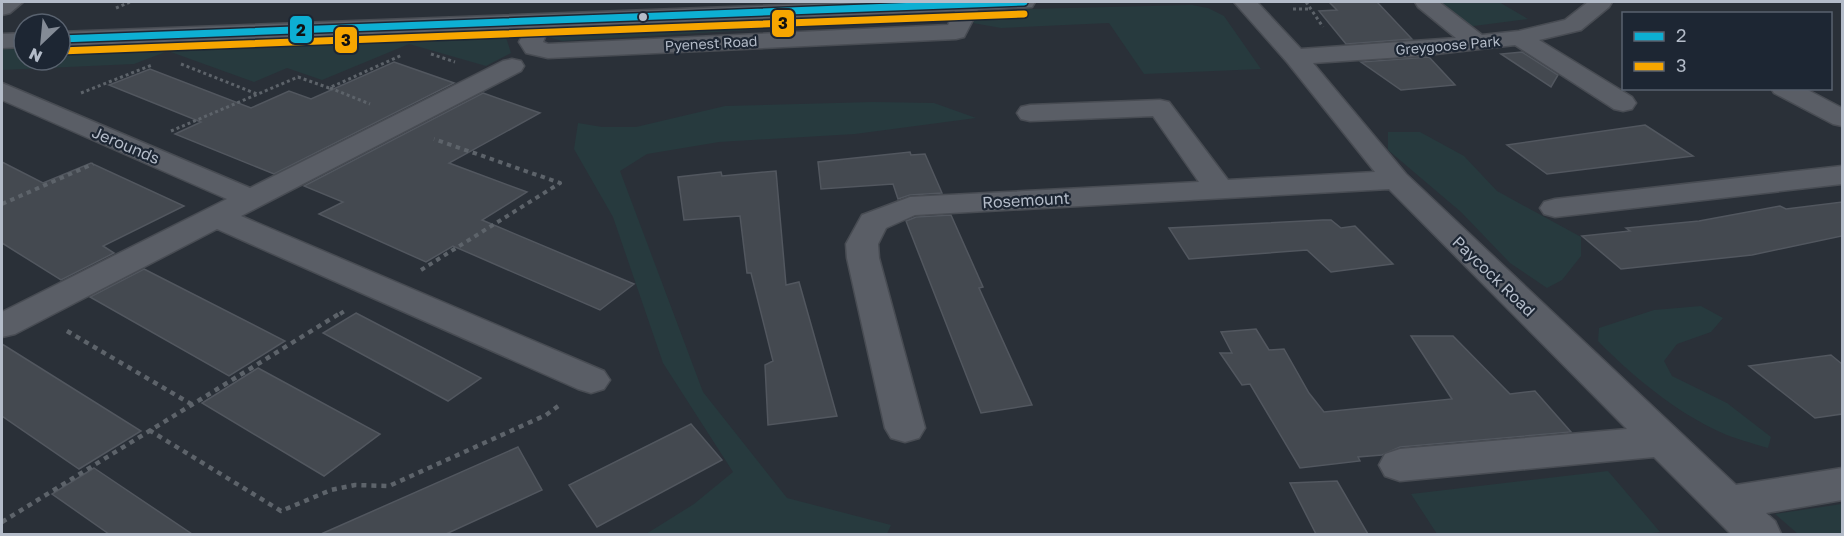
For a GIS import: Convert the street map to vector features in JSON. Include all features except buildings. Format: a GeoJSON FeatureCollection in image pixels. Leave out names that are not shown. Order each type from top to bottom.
{"type":"FeatureCollection","features":[{"type":"Feature","properties":{"kind":"street"},"geometry":{"type":"LineString","coordinates":[[2,8],[12,2]]}},
{"type":"Feature","properties":{"kind":"street","name":"Pyenest Road"},"geometry":{"type":"LineString","coordinates":[[72,39],[540,22],[813,6],[1024,2]]}},
{"type":"Feature","properties":{"kind":"street","name":"Paycock Road"},"geometry":{"type":"LineString","coordinates":[[1245,2],[1295,57],[1395,180],[1759,534]]}},
{"type":"Feature","properties":{"kind":"street"},"geometry":{"type":"LineString","coordinates":[[1426,2],[1477,43]]}},
{"type":"Feature","properties":{"kind":"street","name":"Pyenest Road"},"geometry":{"type":"LineString","coordinates":[[540,22],[531,42],[534,48],[548,51],[956,32],[970,4]]}},
{"type":"Feature","properties":{"kind":"street","name":"Greygoose Park"},"geometry":{"type":"LineString","coordinates":[[1295,57],[1519,38],[1573,25],[1602,8]]}},
{"type":"Feature","properties":{"kind":"street"},"geometry":{"type":"LineString","coordinates":[[1519,38],[1623,103]]}},
{"type":"Feature","properties":{"kind":"street"},"geometry":{"type":"LineString","coordinates":[[2,326],[512,66]]}},
{"type":"Feature","properties":{"kind":"street"},"geometry":{"type":"LineString","coordinates":[[1787,90],[1842,118]]}},
{"type":"Feature","properties":{"kind":"street","name":"Jerounds"},"geometry":{"type":"LineString","coordinates":[[2,91],[251,199]]}},
{"type":"Feature","properties":{"kind":"street"},"geometry":{"type":"LineString","coordinates":[[1807,100],[1842,96]]}},
{"type":"Feature","properties":{"kind":"street"},"geometry":{"type":"LineString","coordinates":[[1030,113],[1160,108],[1220,190]]}},
{"type":"Feature","properties":{"kind":"street"},"geometry":{"type":"LineString","coordinates":[[1555,208],[1842,175]]}},
{"type":"Feature","properties":{"kind":"street","name":"Rosemount"},"geometry":{"type":"LineString","coordinates":[[905,428],[863,258],[862,243],[873,222],[910,206],[1395,180]]}},
{"type":"Feature","properties":{"kind":"street"},"geometry":{"type":"LineString","coordinates":[[216,217],[591,380]]}},
{"type":"Feature","properties":{"kind":"street"},"geometry":{"type":"LineString","coordinates":[[1400,465],[1663,441]]}},
{"type":"Feature","properties":{"kind":"street"},"geometry":{"type":"LineString","coordinates":[[1727,503],[1842,484]]}},
{"type":"Feature","properties":{"kind":"path"},"geometry":{"type":"LineString","coordinates":[[1306,2],[1327,32]]}},
{"type":"Feature","properties":{"kind":"path"},"geometry":{"type":"LineString","coordinates":[[2,204],[298,77],[329,88],[405,54]]}},
{"type":"Feature","properties":{"kind":"path"},"geometry":{"type":"LineString","coordinates":[[41,108],[158,63]]}},
{"type":"Feature","properties":{"kind":"path"},"geometry":{"type":"LineString","coordinates":[[180,63],[258,94]]}},
{"type":"Feature","properties":{"kind":"path"},"geometry":{"type":"LineString","coordinates":[[2,522],[334,315],[387,292],[560,183],[395,125]]}},
{"type":"Feature","properties":{"kind":"path"},"geometry":{"type":"LineString","coordinates":[[32,310],[191,404]]}},
{"type":"Feature","properties":{"kind":"path"},"geometry":{"type":"LineString","coordinates":[[149,430],[281,510],[331,490],[355,485],[389,486],[546,415],[591,380]]}},
{"type":"Feature","properties":{"kind":"green space"},"geometry":{"type":"Polygon","coordinates":[[[1432,2],[1499,2],[1528,19],[1466,27],[1432,2]]]}},
{"type":"Feature","properties":{"kind":"green space"},"geometry":{"type":"Polygon","coordinates":[[[1192,5],[1208,8],[1224,16],[1261,69],[1144,74],[1109,23],[1001,28],[973,23],[980,10],[1192,5]]]}},
{"type":"Feature","properties":{"kind":"green space"},"geometry":{"type":"Polygon","coordinates":[[[938,11],[944,14],[940,19],[562,41],[548,37],[550,28],[938,11]]]}},
{"type":"Feature","properties":{"kind":"green space"},"geometry":{"type":"Polygon","coordinates":[[[504,31],[511,53],[486,66],[409,44],[322,80],[287,68],[254,82],[168,51],[134,64],[72,67],[72,47],[504,31]]]}},
{"type":"Feature","properties":{"kind":"green space"},"geometry":{"type":"Polygon","coordinates":[[[2,48],[12,48],[12,70],[2,70],[2,48]]]}},
{"type":"Feature","properties":{"kind":"green space"},"geometry":{"type":"Polygon","coordinates":[[[873,102],[934,103],[976,118],[855,134],[719,142],[647,154],[620,171],[703,392],[787,498],[891,525],[887,534],[646,534],[694,504],[733,472],[663,363],[613,217],[574,149],[578,123],[602,127],[636,127],[725,106],[873,102]]]}},
{"type":"Feature","properties":{"kind":"green space"},"geometry":{"type":"Polygon","coordinates":[[[1388,132],[1420,132],[1464,156],[1497,191],[1581,237],[1581,256],[1562,280],[1547,288],[1510,263],[1461,212],[1388,150],[1388,132]]]}},
{"type":"Feature","properties":{"kind":"green space"},"geometry":{"type":"Polygon","coordinates":[[[1701,306],[1723,318],[1711,332],[1677,344],[1664,361],[1672,376],[1727,403],[1771,437],[1768,448],[1726,434],[1687,414],[1625,367],[1598,341],[1599,328],[1654,310],[1701,306]]]}},
{"type":"Feature","properties":{"kind":"green space"},"geometry":{"type":"Polygon","coordinates":[[[1608,471],[1660,532],[1645,534],[1437,534],[1411,494],[1608,471]]]}},
{"type":"Feature","properties":{"kind":"green space"},"geometry":{"type":"Polygon","coordinates":[[[1842,504],[1842,534],[1798,534],[1775,514],[1842,504]]]}},
{"type":"Feature","properties":{"kind":"transit line","name":"2"},"geometry":{"type":"LineString","coordinates":[[72,39],[1024,2]]}},
{"type":"Feature","properties":{"kind":"transit line","name":"3"},"geometry":{"type":"LineString","coordinates":[[72,51],[1024,14]]}}]}
